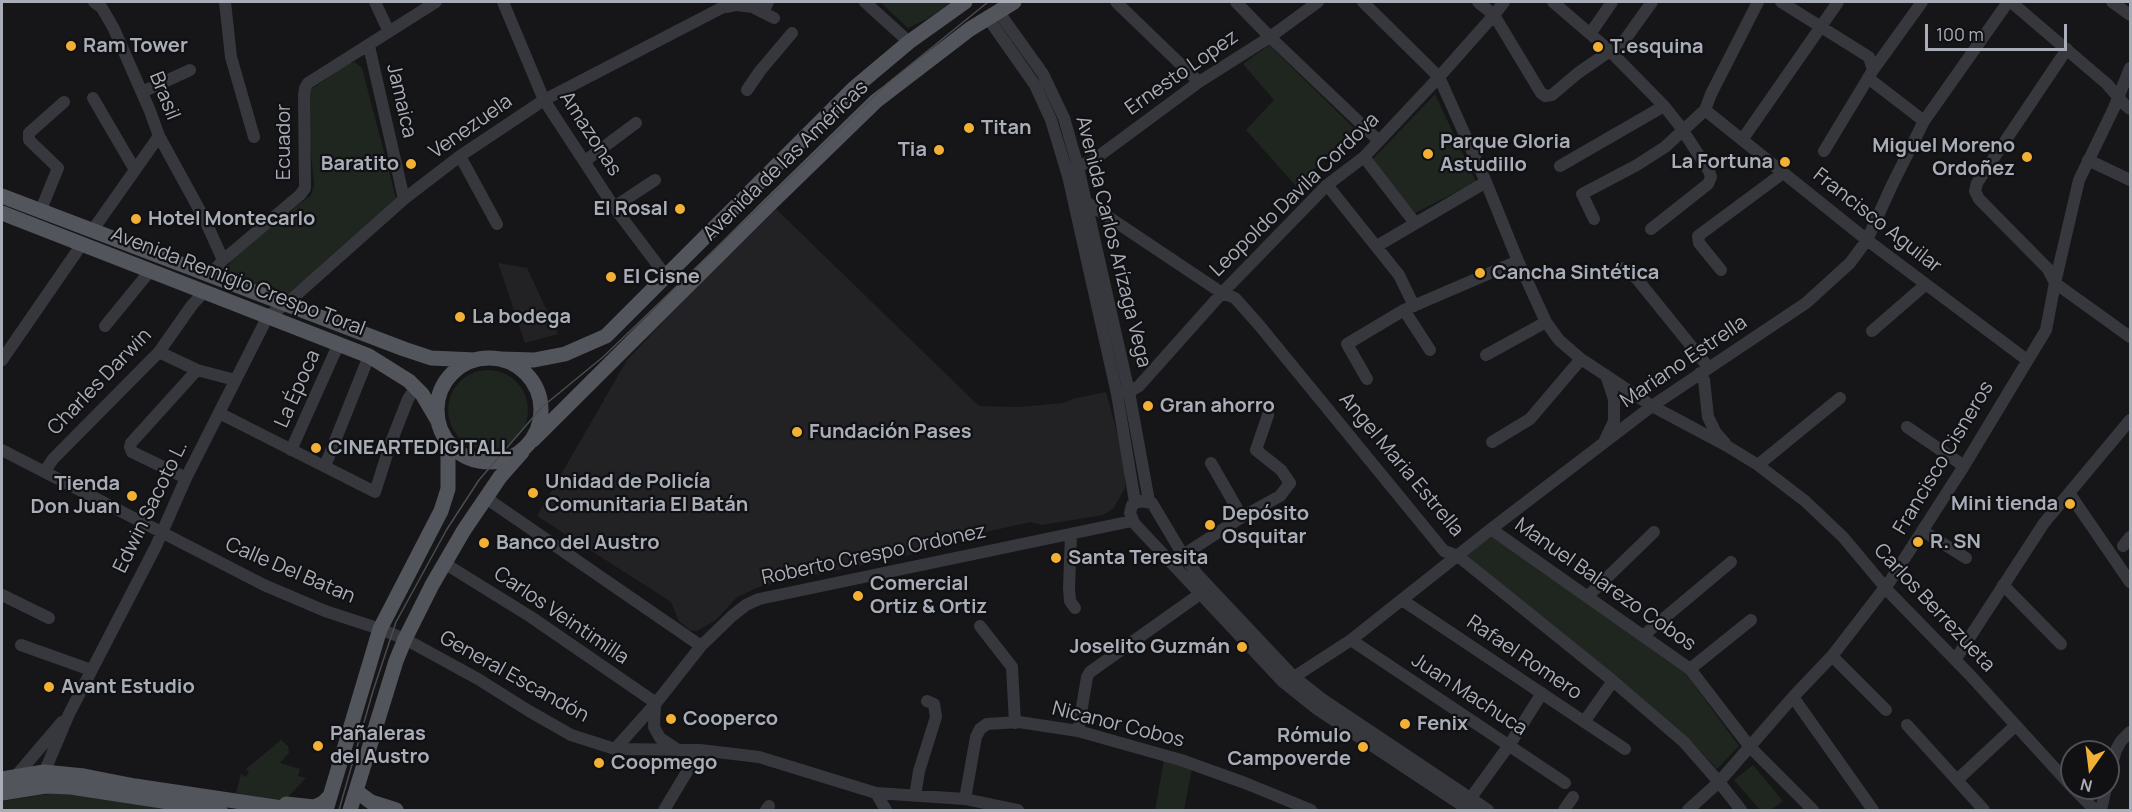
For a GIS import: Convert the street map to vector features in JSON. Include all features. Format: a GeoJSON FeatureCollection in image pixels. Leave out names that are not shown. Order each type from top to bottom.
{"type":"FeatureCollection","features":[{"type":"Feature","properties":{"kind":"main road","name":"Avenida de las Américas"},"geometry":{"type":"LineString","coordinates":[[501,359],[534,360],[565,354],[606,336],[853,88],[909,42],[965,2]]}},
{"type":"Feature","properties":{"kind":"main road","name":"Avenida de las Américas"},"geometry":{"type":"LineString","coordinates":[[533,440],[876,101],[947,46],[1014,2]]}},
{"type":"Feature","properties":{"kind":"main road","name":"Avenida Remigio Crespo Toral"},"geometry":{"type":"LineString","coordinates":[[2,196],[92,231],[207,284],[268,316],[369,356],[394,370],[416,387],[438,421]]}},
{"type":"Feature","properties":{"kind":"main road","name":"Avenida Remigio Crespo Toral"},"geometry":{"type":"LineString","coordinates":[[2,213],[150,271],[286,304],[431,358],[475,360]]}},
{"type":"Feature","properties":{"kind":"main road"},"geometry":{"type":"LineString","coordinates":[[135,786],[176,788],[306,807],[328,803],[380,628],[441,511],[448,489],[448,457],[436,408],[439,395],[444,383],[458,369],[475,360],[501,359],[515,364],[536,386],[541,400],[542,418],[533,440],[486,498],[444,563],[405,639],[396,661],[350,810]]}},
{"type":"Feature","properties":{"kind":"main road"},"geometry":{"type":"LineString","coordinates":[[444,436],[460,454],[484,463],[504,461],[522,452]]}},
{"type":"Feature","properties":{"kind":"main road"},"geometry":{"type":"LineString","coordinates":[[2,793],[41,780],[84,776],[295,810]]}},
{"type":"Feature","properties":{"kind":"main road"},"geometry":{"type":"LineString","coordinates":[[9,777],[41,780],[71,787],[220,810]]}},
{"type":"Feature","properties":{"kind":"main road"},"geometry":{"type":"LineString","coordinates":[[356,791],[371,802],[396,810]]}},
{"type":"Feature","properties":{"kind":"street"},"geometry":{"type":"LineString","coordinates":[[225,2],[231,57],[254,137]]}},
{"type":"Feature","properties":{"kind":"street"},"geometry":{"type":"LineString","coordinates":[[375,2],[389,32]]}},
{"type":"Feature","properties":{"kind":"street","name":"Ecuador"},"geometry":{"type":"LineString","coordinates":[[207,284],[223,260],[300,195],[305,188],[304,95],[308,83],[436,2]]}},
{"type":"Feature","properties":{"kind":"street","name":"Amazonas"},"geometry":{"type":"LineString","coordinates":[[503,2],[544,100],[614,207],[666,276]]}},
{"type":"Feature","properties":{"kind":"street"},"geometry":{"type":"LineString","coordinates":[[866,2],[909,42]]}},
{"type":"Feature","properties":{"kind":"street"},"geometry":{"type":"LineString","coordinates":[[1116,2],[1199,82]]}},
{"type":"Feature","properties":{"kind":"street"},"geometry":{"type":"LineString","coordinates":[[1236,2],[1379,141]]}},
{"type":"Feature","properties":{"kind":"street","name":"Ernesto Lopez"},"geometry":{"type":"LineString","coordinates":[[1072,169],[1092,161],[1199,82],[1270,37],[1318,2]]}},
{"type":"Feature","properties":{"kind":"street","name":"Carlos Berrezueta"},"geometry":{"type":"LineString","coordinates":[[1363,2],[1439,77],[1518,261],[1546,322],[1559,340],[1581,359],[1652,406],[1758,465],[1805,501],[1843,537],[1886,587],[2060,775]]}},
{"type":"Feature","properties":{"kind":"street"},"geometry":{"type":"LineString","coordinates":[[1479,2],[1494,15],[1540,93],[1545,96],[1552,95],[1578,72],[1612,53],[1652,2]]}},
{"type":"Feature","properties":{"kind":"street","name":"Leopoldo Davila Cordova"},"geometry":{"type":"LineString","coordinates":[[1123,393],[1139,386],[1222,293],[1327,185],[1364,157],[1439,77],[1504,2]]}},
{"type":"Feature","properties":{"kind":"street"},"geometry":{"type":"LineString","coordinates":[[1553,2],[1612,53],[1664,106],[1683,130],[1711,177],[1708,184],[1651,229]]}},
{"type":"Feature","properties":{"kind":"street"},"geometry":{"type":"LineString","coordinates":[[1590,34],[1612,2]]}},
{"type":"Feature","properties":{"kind":"street"},"geometry":{"type":"LineString","coordinates":[[1594,219],[1582,194],[1637,165],[1665,147],[1705,110],[1758,2]]}},
{"type":"Feature","properties":{"kind":"street"},"geometry":{"type":"LineString","coordinates":[[1781,2],[1869,57],[1871,74],[1924,121]]}},
{"type":"Feature","properties":{"kind":"street"},"geometry":{"type":"LineString","coordinates":[[1742,140],[1838,2]]}},
{"type":"Feature","properties":{"kind":"street"},"geometry":{"type":"LineString","coordinates":[[1824,151],[1871,74],[1922,2]]}},
{"type":"Feature","properties":{"kind":"street"},"geometry":{"type":"LineString","coordinates":[[2009,2],[2107,84],[2130,109]]}},
{"type":"Feature","properties":{"kind":"street","name":"Mariano Estrella"},"geometry":{"type":"LineString","coordinates":[[1294,677],[1351,640],[1652,406],[1806,303],[1850,262],[1867,240],[1924,121],[2009,2]]}},
{"type":"Feature","properties":{"kind":"street"},"geometry":{"type":"LineString","coordinates":[[2112,2],[2130,15]]}},
{"type":"Feature","properties":{"kind":"street","name":"Brasil"},"geometry":{"type":"LineString","coordinates":[[92,231],[159,136],[142,92],[102,4]]}},
{"type":"Feature","properties":{"kind":"street","name":"Venezuela"},"geometry":{"type":"LineString","coordinates":[[268,316],[286,304],[404,199],[460,156],[544,100],[725,4],[761,4]]}},
{"type":"Feature","properties":{"kind":"street","name":"Avenida Carlos Arízaga Vega"},"geometry":{"type":"LineString","coordinates":[[993,15],[1035,85],[1051,120],[1086,202],[1087,234]]}},
{"type":"Feature","properties":{"kind":"street"},"geometry":{"type":"LineString","coordinates":[[747,90],[760,70],[792,33]]}},
{"type":"Feature","properties":{"kind":"street","name":"Jamaica"},"geometry":{"type":"LineString","coordinates":[[369,46],[404,199]]}},
{"type":"Feature","properties":{"kind":"street"},"geometry":{"type":"LineString","coordinates":[[2067,49],[1977,183],[1975,191],[1979,199],[2048,269],[2055,283],[2130,337]]}},
{"type":"Feature","properties":{"kind":"street","name":"Francisco Cisneros"},"geometry":{"type":"LineString","coordinates":[[1688,810],[1719,782],[1832,656],[1886,587],[1964,466],[2046,330],[2079,180],[2130,68]]}},
{"type":"Feature","properties":{"kind":"street"},"geometry":{"type":"LineString","coordinates":[[142,92],[190,70]]}},
{"type":"Feature","properties":{"kind":"street"},"geometry":{"type":"LineString","coordinates":[[93,98],[135,170]]}},
{"type":"Feature","properties":{"kind":"street"},"geometry":{"type":"LineString","coordinates":[[40,212],[58,168],[29,140],[29,132],[64,102]]}},
{"type":"Feature","properties":{"kind":"street"},"geometry":{"type":"LineString","coordinates":[[1560,166],[1664,106]]}},
{"type":"Feature","properties":{"kind":"street","name":"Francisco Aguilar"},"geometry":{"type":"LineString","coordinates":[[1705,110],[1867,240],[2027,360]]}},
{"type":"Feature","properties":{"kind":"street"},"geometry":{"type":"LineString","coordinates":[[585,161],[636,123]]}},
{"type":"Feature","properties":{"kind":"street"},"geometry":{"type":"LineString","coordinates":[[159,136],[205,220],[223,260]]}},
{"type":"Feature","properties":{"kind":"street"},"geometry":{"type":"LineString","coordinates":[[460,156],[496,224]]}},
{"type":"Feature","properties":{"kind":"street"},"geometry":{"type":"LineString","coordinates":[[1364,157],[1415,223]]}},
{"type":"Feature","properties":{"kind":"street"},"geometry":{"type":"LineString","coordinates":[[2088,160],[2130,180]]}},
{"type":"Feature","properties":{"kind":"street","name":"Avenida Carlos Arízaga Vega"},"geometry":{"type":"LineString","coordinates":[[1072,169],[1149,501],[1158,516],[1197,574],[1294,677],[1465,806]]}},
{"type":"Feature","properties":{"kind":"street"},"geometry":{"type":"LineString","coordinates":[[1721,270],[1700,243],[1698,236],[1783,173]]}},
{"type":"Feature","properties":{"kind":"street"},"geometry":{"type":"LineString","coordinates":[[614,207],[656,180]]}},
{"type":"Feature","properties":{"kind":"street"},"geometry":{"type":"LineString","coordinates":[[1377,246],[1486,182]]}},
{"type":"Feature","properties":{"kind":"street"},"geometry":{"type":"LineString","coordinates":[[1327,185],[1399,275],[1409,308],[1430,350]]}},
{"type":"Feature","properties":{"kind":"street","name":"Angel Maria Estrella"},"geometry":{"type":"LineString","coordinates":[[1086,202],[1222,293],[1235,298],[1441,548],[1458,556],[1613,681],[1684,742],[1742,810]]}},
{"type":"Feature","properties":{"kind":"street"},"geometry":{"type":"LineString","coordinates":[[1087,234],[1111,219]]}},
{"type":"Feature","properties":{"kind":"street"},"geometry":{"type":"LineString","coordinates":[[2,360],[82,244]]}},
{"type":"Feature","properties":{"kind":"street"},"geometry":{"type":"LineString","coordinates":[[1367,379],[1347,344],[1409,308],[1518,261]]}},
{"type":"Feature","properties":{"kind":"street"},"geometry":{"type":"LineString","coordinates":[[1622,268],[1636,279],[1705,370]]}},
{"type":"Feature","properties":{"kind":"street"},"geometry":{"type":"LineString","coordinates":[[105,326],[150,271]]}},
{"type":"Feature","properties":{"kind":"street"},"geometry":{"type":"LineString","coordinates":[[25,314],[48,281],[58,279]]}},
{"type":"Feature","properties":{"kind":"street","name":"Charles Darwin"},"geometry":{"type":"LineString","coordinates":[[45,471],[53,459],[159,352],[207,284]]}},
{"type":"Feature","properties":{"kind":"street"},"geometry":{"type":"LineString","coordinates":[[1872,331],[1925,285]]}},
{"type":"Feature","properties":{"kind":"street","name":"Edwin Sacoto L."},"geometry":{"type":"LineString","coordinates":[[41,780],[69,714],[162,533],[186,478],[268,316]]}},
{"type":"Feature","properties":{"kind":"street"},"geometry":{"type":"LineString","coordinates":[[1486,355],[1546,322]]}},
{"type":"Feature","properties":{"kind":"street","name":"La Época"},"geometry":{"type":"LineString","coordinates":[[291,450],[339,343]]}},
{"type":"Feature","properties":{"kind":"street"},"geometry":{"type":"LineString","coordinates":[[159,352],[197,370],[235,380]]}},
{"type":"Feature","properties":{"kind":"street"},"geometry":{"type":"LineString","coordinates":[[325,466],[369,356]]}},
{"type":"Feature","properties":{"kind":"street"},"geometry":{"type":"LineString","coordinates":[[1492,442],[1530,419],[1581,359]]}},
{"type":"Feature","properties":{"kind":"street"},"geometry":{"type":"LineString","coordinates":[[186,478],[132,452],[130,447],[131,443],[197,370]]}},
{"type":"Feature","properties":{"kind":"street","name":"Carlos Berrezueta"},"geometry":{"type":"LineString","coordinates":[[1705,370],[1708,417],[1716,433],[1727,446]]}},
{"type":"Feature","properties":{"kind":"street"},"geometry":{"type":"LineString","coordinates":[[1604,442],[1614,421],[1614,399],[1606,375]]}},
{"type":"Feature","properties":{"kind":"street"},"geometry":{"type":"LineString","coordinates":[[219,413],[375,492],[397,427],[408,399],[416,387]]}},
{"type":"Feature","properties":{"kind":"street","name":"Avenida Carlos Arízaga Vega"},"geometry":{"type":"LineString","coordinates":[[1123,393],[1135,502],[1130,509],[1136,525],[1290,688],[1317,709],[1465,806],[1488,810]]}},
{"type":"Feature","properties":{"kind":"street"},"geometry":{"type":"LineString","coordinates":[[1758,465],[1840,398]]}},
{"type":"Feature","properties":{"kind":"street"},"geometry":{"type":"LineString","coordinates":[[1183,555],[1242,516],[1280,496],[1290,483],[1281,470],[1256,450],[1268,415]]}},
{"type":"Feature","properties":{"kind":"street"},"geometry":{"type":"LineString","coordinates":[[1955,660],[2043,523],[2130,420]]}},
{"type":"Feature","properties":{"kind":"street"},"geometry":{"type":"LineString","coordinates":[[1907,427],[1964,466]]}},
{"type":"Feature","properties":{"kind":"street","name":"Calle Del Batan"},"geometry":{"type":"LineString","coordinates":[[2,450],[241,574],[300,602],[380,628],[405,639]]}},
{"type":"Feature","properties":{"kind":"street"},"geometry":{"type":"LineString","coordinates":[[1210,463],[1242,516]]}},
{"type":"Feature","properties":{"kind":"street"},"geometry":{"type":"LineString","coordinates":[[2069,493],[2130,582]]}},
{"type":"Feature","properties":{"kind":"street"},"geometry":{"type":"LineString","coordinates":[[486,498],[701,646]]}},
{"type":"Feature","properties":{"kind":"street"},"geometry":{"type":"LineString","coordinates":[[1135,502],[1149,501]]}},
{"type":"Feature","properties":{"kind":"street","name":"Roberto Crespo Ordonez"},"geometry":{"type":"LineString","coordinates":[[615,749],[656,703],[701,646],[746,604],[759,598],[1071,534],[1136,525]]}},
{"type":"Feature","properties":{"kind":"street","name":"Manuel Balarezo Cobos"},"geometry":{"type":"LineString","coordinates":[[1491,529],[1690,669],[1750,747],[1813,810]]}},
{"type":"Feature","properties":{"kind":"street"},"geometry":{"type":"LineString","coordinates":[[1923,531],[1966,558]]}},
{"type":"Feature","properties":{"kind":"street"},"geometry":{"type":"LineString","coordinates":[[1588,596],[1654,532]]}},
{"type":"Feature","properties":{"kind":"street"},"geometry":{"type":"LineString","coordinates":[[1071,534],[1069,588],[1070,601],[1075,608]]}},
{"type":"Feature","properties":{"kind":"street"},"geometry":{"type":"LineString","coordinates":[[1644,635],[1731,562]]}},
{"type":"Feature","properties":{"kind":"street","name":"Carlos Veintimilla"},"geometry":{"type":"LineString","coordinates":[[444,563],[531,617],[656,703]]}},
{"type":"Feature","properties":{"kind":"street"},"geometry":{"type":"LineString","coordinates":[[2003,585],[2061,644]]}},
{"type":"Feature","properties":{"kind":"street"},"geometry":{"type":"LineString","coordinates":[[1078,731],[1087,677],[1090,672],[1200,594]]}},
{"type":"Feature","properties":{"kind":"street"},"geometry":{"type":"LineString","coordinates":[[2,595],[49,618]]}},
{"type":"Feature","properties":{"kind":"street","name":"Rafael Romero"},"geometry":{"type":"LineString","coordinates":[[1402,600],[1624,749]]}},
{"type":"Feature","properties":{"kind":"street"},"geometry":{"type":"LineString","coordinates":[[1690,669],[1752,620]]}},
{"type":"Feature","properties":{"kind":"street"},"geometry":{"type":"LineString","coordinates":[[980,626],[1012,667],[1015,723]]}},
{"type":"Feature","properties":{"kind":"street","name":"General Escandón"},"geometry":{"type":"LineString","coordinates":[[405,639],[571,735],[615,749],[700,750],[759,757],[876,793],[965,799],[1018,810]]}},
{"type":"Feature","properties":{"kind":"street","name":"Juan Machuca"},"geometry":{"type":"LineString","coordinates":[[1351,640],[1510,744],[1565,783]]}},
{"type":"Feature","properties":{"kind":"street"},"geometry":{"type":"LineString","coordinates":[[21,645],[91,670]]}},
{"type":"Feature","properties":{"kind":"street"},"geometry":{"type":"LineString","coordinates":[[1832,656],[1886,710]]}},
{"type":"Feature","properties":{"kind":"street"},"geometry":{"type":"LineString","coordinates":[[1584,722],[1613,681]]}},
{"type":"Feature","properties":{"kind":"street"},"geometry":{"type":"LineString","coordinates":[[1465,806],[1510,744],[1542,693]]}},
{"type":"Feature","properties":{"kind":"street"},"geometry":{"type":"LineString","coordinates":[[1793,697],[1873,810]]}},
{"type":"Feature","properties":{"kind":"street"},"geometry":{"type":"LineString","coordinates":[[915,796],[919,771],[936,717],[934,704],[927,701]]}},
{"type":"Feature","properties":{"kind":"street"},"geometry":{"type":"LineString","coordinates":[[656,703],[654,727],[660,738],[678,750]]}},
{"type":"Feature","properties":{"kind":"street","name":"Edwin Sacoto L."},"geometry":{"type":"LineString","coordinates":[[9,777],[69,714]]}},
{"type":"Feature","properties":{"kind":"street","name":"Nicanor Cobos"},"geometry":{"type":"LineString","coordinates":[[965,799],[976,737],[980,729],[987,724],[1015,723],[1078,731],[1181,760],[1311,810]]}},
{"type":"Feature","properties":{"kind":"street"},"geometry":{"type":"LineString","coordinates":[[1907,725],[1984,810]]}},
{"type":"Feature","properties":{"kind":"street"},"geometry":{"type":"LineString","coordinates":[[1957,780],[2015,726]]}},
{"type":"Feature","properties":{"kind":"street"},"geometry":{"type":"LineString","coordinates":[[664,810],[700,750]]}},
{"type":"Feature","properties":{"kind":"street"},"geometry":{"type":"LineString","coordinates":[[876,793],[886,810]]}},
{"type":"Feature","properties":{"kind":"street"},"geometry":{"type":"LineString","coordinates":[[1564,810],[1573,797]]}},
{"type":"Feature","properties":{"kind":"shaded area"},"geometry":{"type":"Polygon","coordinates":[[[880,2],[953,2],[908,28],[880,2]]]}},
{"type":"Feature","properties":{"kind":"shaded area"},"geometry":{"type":"Polygon","coordinates":[[[1269,45],[1356,130],[1296,186],[1246,130],[1274,100],[1243,64],[1269,45]]]}},
{"type":"Feature","properties":{"kind":"shaded area"},"geometry":{"type":"Polygon","coordinates":[[[355,62],[362,68],[396,198],[288,294],[277,293],[229,276],[226,270],[234,256],[311,195],[314,185],[306,98],[310,90],[348,64],[355,62]]]}},
{"type":"Feature","properties":{"kind":"shaded area"},"geometry":{"type":"Polygon","coordinates":[[[1435,94],[1476,182],[1415,213],[1372,160],[1435,94]]]}},
{"type":"Feature","properties":{"kind":"shaded area"},"geometry":{"type":"Polygon","coordinates":[[[773,206],[979,406],[1019,407],[1064,403],[1072,399],[1106,392],[1126,465],[1125,488],[1114,508],[1103,515],[1042,525],[1031,522],[922,546],[923,552],[759,587],[737,597],[716,620],[697,631],[690,630],[679,621],[671,602],[537,516],[627,360],[773,206]]]}},
{"type":"Feature","properties":{"kind":"shaded area"},"geometry":{"type":"Polygon","coordinates":[[[498,263],[527,268],[558,334],[525,343],[498,263]]]}},
{"type":"Feature","properties":{"kind":"shaded area"},"geometry":{"type":"Polygon","coordinates":[[[488,370],[503,373],[516,382],[525,395],[528,410],[525,425],[516,438],[503,447],[488,450],[473,447],[460,438],[451,425],[448,410],[451,395],[460,382],[473,373],[488,370]]]}},
{"type":"Feature","properties":{"kind":"shaded area"},"geometry":{"type":"Polygon","coordinates":[[[1493,535],[1684,671],[1739,746],[1717,769],[1691,741],[1467,555],[1493,535]]]}},
{"type":"Feature","properties":{"kind":"shaded area"},"geometry":{"type":"Polygon","coordinates":[[[281,740],[288,746],[289,753],[280,763],[300,769],[298,776],[306,778],[287,798],[286,803],[236,793],[241,774],[245,777],[249,773],[246,769],[281,740]]]}},
{"type":"Feature","properties":{"kind":"shaded area"},"geometry":{"type":"Polygon","coordinates":[[[1164,760],[1192,768],[1184,810],[1155,810],[1164,760]]]}},
{"type":"Feature","properties":{"kind":"shaded area"},"geometry":{"type":"Polygon","coordinates":[[[1753,765],[1783,801],[1771,810],[1760,810],[1734,780],[1753,765]]]}},
{"type":"Feature","properties":{"kind":"shaded area"},"geometry":{"type":"Polygon","coordinates":[[[69,791],[170,810],[2,810],[2,801],[69,791]]]}},
{"type":"Feature","properties":{"kind":"tram line"},"geometry":{"type":"LineString","coordinates":[[339,810],[373,691],[396,622],[447,529],[479,480],[542,407],[603,357],[888,83],[988,2]]}},
{"type":"Feature","properties":{"kind":"place","name":"Ram Tower"},"geometry":{"type":"Point","coordinates":[71,46]}},
{"type":"Feature","properties":{"kind":"place","name":"T.esquina"},"geometry":{"type":"Point","coordinates":[1598,47]}},
{"type":"Feature","properties":{"kind":"place","name":"Titan"},"geometry":{"type":"Point","coordinates":[969,128]}},
{"type":"Feature","properties":{"kind":"place","name":"Tia"},"geometry":{"type":"Point","coordinates":[939,150]}},
{"type":"Feature","properties":{"kind":"place","name":"Parque Gloria Astudillo"},"geometry":{"type":"Point","coordinates":[1428,154]}},
{"type":"Feature","properties":{"kind":"place","name":"Miguel Moreno Ordoñez"},"geometry":{"type":"Point","coordinates":[2027,157]}},
{"type":"Feature","properties":{"kind":"place","name":"La Fortuna"},"geometry":{"type":"Point","coordinates":[1785,162]}},
{"type":"Feature","properties":{"kind":"place","name":"Baratito"},"geometry":{"type":"Point","coordinates":[411,164]}},
{"type":"Feature","properties":{"kind":"place","name":"El Rosal"},"geometry":{"type":"Point","coordinates":[680,209]}},
{"type":"Feature","properties":{"kind":"place","name":"Hotel Montecarlo"},"geometry":{"type":"Point","coordinates":[136,219]}},
{"type":"Feature","properties":{"kind":"place","name":"Cancha Sintética"},"geometry":{"type":"Point","coordinates":[1480,273]}},
{"type":"Feature","properties":{"kind":"place","name":"El Cisne"},"geometry":{"type":"Point","coordinates":[611,277]}},
{"type":"Feature","properties":{"kind":"place","name":"La bodega"},"geometry":{"type":"Point","coordinates":[460,317]}},
{"type":"Feature","properties":{"kind":"place","name":"Gran ahorro"},"geometry":{"type":"Point","coordinates":[1148,406]}},
{"type":"Feature","properties":{"kind":"place","name":"Fundación Pases"},"geometry":{"type":"Point","coordinates":[797,432]}},
{"type":"Feature","properties":{"kind":"place","name":"CINEARTEDIGITALL"},"geometry":{"type":"Point","coordinates":[316,448]}},
{"type":"Feature","properties":{"kind":"place","name":"Unidad de Policía Comunitaria El Batán"},"geometry":{"type":"Point","coordinates":[533,493]}},
{"type":"Feature","properties":{"kind":"place","name":"Tienda Don Juan"},"geometry":{"type":"Point","coordinates":[132,496]}},
{"type":"Feature","properties":{"kind":"place","name":"Mini tienda"},"geometry":{"type":"Point","coordinates":[2070,504]}},
{"type":"Feature","properties":{"kind":"place","name":"Depósito Osquitar"},"geometry":{"type":"Point","coordinates":[1210,525]}},
{"type":"Feature","properties":{"kind":"place","name":"R. SN"},"geometry":{"type":"Point","coordinates":[1918,542]}},
{"type":"Feature","properties":{"kind":"place","name":"Banco del Austro"},"geometry":{"type":"Point","coordinates":[484,543]}},
{"type":"Feature","properties":{"kind":"place","name":"Santa Teresita"},"geometry":{"type":"Point","coordinates":[1056,558]}},
{"type":"Feature","properties":{"kind":"place","name":"Comercial Ortiz & Ortiz"},"geometry":{"type":"Point","coordinates":[858,596]}},
{"type":"Feature","properties":{"kind":"place","name":"Joselito Guzmán"},"geometry":{"type":"Point","coordinates":[1242,647]}},
{"type":"Feature","properties":{"kind":"place","name":"Avant Estudio"},"geometry":{"type":"Point","coordinates":[49,687]}},
{"type":"Feature","properties":{"kind":"place","name":"Cooperco"},"geometry":{"type":"Point","coordinates":[671,719]}},
{"type":"Feature","properties":{"kind":"place","name":"Fenix"},"geometry":{"type":"Point","coordinates":[1405,724]}},
{"type":"Feature","properties":{"kind":"place","name":"Pañaleras del Austro"},"geometry":{"type":"Point","coordinates":[318,746]}},
{"type":"Feature","properties":{"kind":"place","name":"Rómulo Campoverde"},"geometry":{"type":"Point","coordinates":[1363,747]}},
{"type":"Feature","properties":{"kind":"place","name":"Coopmego"},"geometry":{"type":"Point","coordinates":[599,763]}}]}
